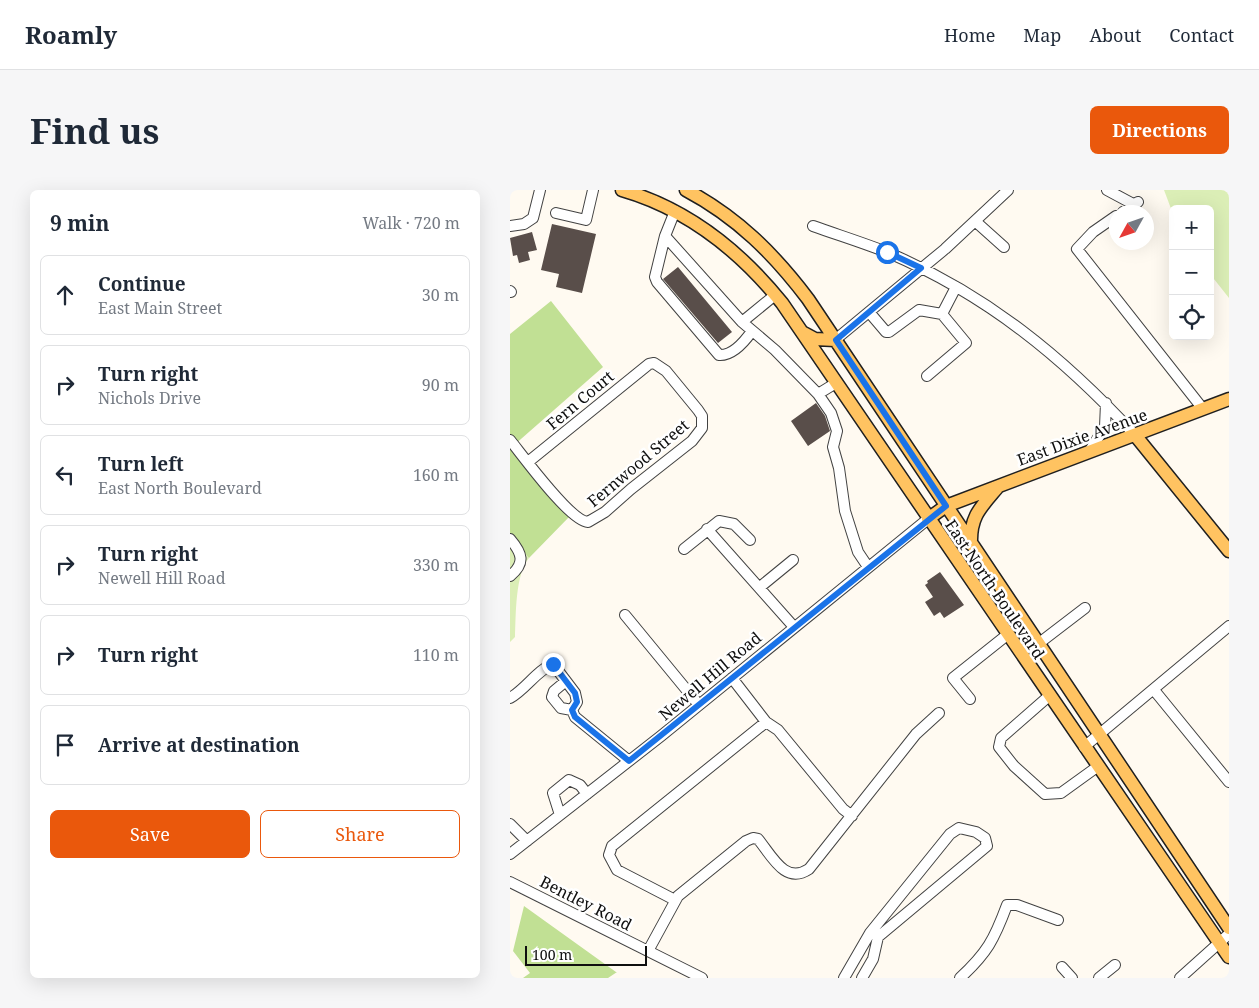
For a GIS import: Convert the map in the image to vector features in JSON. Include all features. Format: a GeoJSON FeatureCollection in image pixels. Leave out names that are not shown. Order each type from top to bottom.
{"type":"FeatureCollection","features":[{"type":"Feature","properties":{"kind":"main road","name":"East North Boulevard"},"geometry":{"type":"LineString","coordinates":[[622,190],[675,211],[703,228],[734,252],[775,295],[1229,958]]}},
{"type":"Feature","properties":{"kind":"main road","name":"East North Boulevard"},"geometry":{"type":"LineString","coordinates":[[686,190],[737,222],[771,252],[808,299],[1229,928]]}},
{"type":"Feature","properties":{"kind":"main road"},"geometry":{"type":"LineString","coordinates":[[800,331],[815,339],[836,340]]}},
{"type":"Feature","properties":{"kind":"main road","name":"East Dixie Avenue"},"geometry":{"type":"LineString","coordinates":[[928,519],[946,506],[1229,399]]}},
{"type":"Feature","properties":{"kind":"main road"},"geometry":{"type":"LineString","coordinates":[[1135,435],[1229,551]]}},
{"type":"Feature","properties":{"kind":"main road"},"geometry":{"type":"LineString","coordinates":[[971,544],[970,528],[974,518],[998,486]]}},
{"type":"Feature","properties":{"kind":"street"},"geometry":{"type":"LineString","coordinates":[[510,226],[524,224],[533,218],[540,190]]}},
{"type":"Feature","properties":{"kind":"street"},"geometry":{"type":"LineString","coordinates":[[556,213],[586,220],[593,190]]}},
{"type":"Feature","properties":{"kind":"street"},"geometry":{"type":"LineString","coordinates":[[836,340],[975,221],[1008,190]]}},
{"type":"Feature","properties":{"kind":"street"},"geometry":{"type":"LineString","coordinates":[[1107,190],[1137,203],[1134,205]]}},
{"type":"Feature","properties":{"kind":"street"},"geometry":{"type":"LineString","coordinates":[[675,211],[665,236],[655,277],[657,282],[720,355],[726,354],[741,345],[752,331]]}},
{"type":"Feature","properties":{"kind":"street"},"geometry":{"type":"LineString","coordinates":[[975,221],[1004,247]]}},
{"type":"Feature","properties":{"kind":"street"},"geometry":{"type":"LineString","coordinates":[[1109,221],[1093,232],[1077,249],[1203,409]]}},
{"type":"Feature","properties":{"kind":"street"},"geometry":{"type":"LineString","coordinates":[[813,226],[887,252],[956,287],[1000,314],[1040,343],[1106,403],[1135,435]]}},
{"type":"Feature","properties":{"kind":"street"},"geometry":{"type":"LineString","coordinates":[[665,236],[742,322],[775,350],[818,394],[831,413],[837,431],[833,447],[839,468],[845,511],[858,552],[868,567]]}},
{"type":"Feature","properties":{"kind":"street"},"geometry":{"type":"LineString","coordinates":[[942,314],[956,287]]}},
{"type":"Feature","properties":{"kind":"street"},"geometry":{"type":"LineString","coordinates":[[742,322],[775,295]]}},
{"type":"Feature","properties":{"kind":"street"},"geometry":{"type":"LineString","coordinates":[[869,312],[886,332],[889,332],[919,310],[942,314],[966,343],[927,376]]}},
{"type":"Feature","properties":{"kind":"street","name":"Fernwood Street"},"geometry":{"type":"LineString","coordinates":[[528,462],[574,517],[588,522],[605,512],[692,441],[703,423],[698,410],[666,370],[652,363]]}},
{"type":"Feature","properties":{"kind":"street","name":"Fern Court"},"geometry":{"type":"LineString","coordinates":[[528,462],[643,368],[652,363]]}},
{"type":"Feature","properties":{"kind":"street"},"geometry":{"type":"LineString","coordinates":[[818,394],[836,383]]}},
{"type":"Feature","properties":{"kind":"street"},"geometry":{"type":"LineString","coordinates":[[1090,452],[1105,428],[1106,403]]}},
{"type":"Feature","properties":{"kind":"street"},"geometry":{"type":"LineString","coordinates":[[510,440],[528,462]]}},
{"type":"Feature","properties":{"kind":"street","name":"Newell Hill Road"},"geometry":{"type":"LineString","coordinates":[[510,854],[699,705],[928,519]]}},
{"type":"Feature","properties":{"kind":"street"},"geometry":{"type":"LineString","coordinates":[[684,549],[719,521],[729,522],[741,530],[750,540]]}},
{"type":"Feature","properties":{"kind":"street"},"geometry":{"type":"LineString","coordinates":[[707,529],[794,627]]}},
{"type":"Feature","properties":{"kind":"street"},"geometry":{"type":"LineString","coordinates":[[510,539],[519,550],[522,558],[521,565],[510,576]]}},
{"type":"Feature","properties":{"kind":"street"},"geometry":{"type":"LineString","coordinates":[[760,587],[793,560]]}},
{"type":"Feature","properties":{"kind":"street"},"geometry":{"type":"LineString","coordinates":[[1038,644],[1085,608]]}},
{"type":"Feature","properties":{"kind":"street"},"geometry":{"type":"LineString","coordinates":[[625,615],[699,705]]}},
{"type":"Feature","properties":{"kind":"street"},"geometry":{"type":"LineString","coordinates":[[1084,747],[1229,626]]}},
{"type":"Feature","properties":{"kind":"street"},"geometry":{"type":"LineString","coordinates":[[970,699],[953,678],[1007,636]]}},
{"type":"Feature","properties":{"kind":"street"},"geometry":{"type":"LineString","coordinates":[[510,698],[522,691],[547,666],[553,664],[575,693],[577,702],[572,710]]}},
{"type":"Feature","properties":{"kind":"street"},"geometry":{"type":"LineString","coordinates":[[732,678],[766,722],[778,730],[852,816]]}},
{"type":"Feature","properties":{"kind":"street"},"geometry":{"type":"LineString","coordinates":[[566,681],[554,691],[552,698],[561,708],[572,710]]}},
{"type":"Feature","properties":{"kind":"street"},"geometry":{"type":"LineString","coordinates":[[1154,690],[1229,782]]}},
{"type":"Feature","properties":{"kind":"street"},"geometry":{"type":"LineString","coordinates":[[1048,696],[1001,738],[999,747],[1014,766],[1045,794],[1061,793],[1077,784],[1097,767]]}},
{"type":"Feature","properties":{"kind":"street"},"geometry":{"type":"LineString","coordinates":[[572,710],[575,717],[629,761]]}},
{"type":"Feature","properties":{"kind":"street"},"geometry":{"type":"LineString","coordinates":[[648,951],[675,900],[746,841],[753,838],[758,839],[784,870],[792,875],[800,875],[809,869],[916,734],[939,713]]}},
{"type":"Feature","properties":{"kind":"street"},"geometry":{"type":"LineString","coordinates":[[675,900],[617,870],[609,855],[612,846],[766,722]]}},
{"type":"Feature","properties":{"kind":"street"},"geometry":{"type":"LineString","coordinates":[[560,815],[553,793],[569,780],[580,785],[587,794]]}},
{"type":"Feature","properties":{"kind":"street"},"geometry":{"type":"LineString","coordinates":[[510,824],[527,841]]}},
{"type":"Feature","properties":{"kind":"street"},"geometry":{"type":"LineString","coordinates":[[844,978],[870,933],[900,898],[928,858],[950,834],[959,828],[976,832],[985,838],[987,846],[878,937],[872,960],[862,978]]}},
{"type":"Feature","properties":{"kind":"street","name":"Bentley Road"},"geometry":{"type":"LineString","coordinates":[[510,882],[702,978]]}},
{"type":"Feature","properties":{"kind":"street"},"geometry":{"type":"LineString","coordinates":[[900,898],[911,910]]}},
{"type":"Feature","properties":{"kind":"street"},"geometry":{"type":"LineString","coordinates":[[960,978],[982,957],[997,932],[1007,905],[1017,905],[1058,920]]}},
{"type":"Feature","properties":{"kind":"street"},"geometry":{"type":"LineString","coordinates":[[1180,978],[1229,934]]}},
{"type":"Feature","properties":{"kind":"street"},"geometry":{"type":"LineString","coordinates":[[1099,978],[1115,965]]}},
{"type":"Feature","properties":{"kind":"street"},"geometry":{"type":"LineString","coordinates":[[1062,967],[1072,978]]}},
{"type":"Feature","properties":{"kind":"green space"},"geometry":{"type":"Polygon","coordinates":[[[1164,190],[1229,190],[1229,298],[1214,279],[1214,205],[1170,205],[1164,190]]]}},
{"type":"Feature","properties":{"kind":"green space"},"geometry":{"type":"Polygon","coordinates":[[[551,301],[603,367],[513,446],[569,517],[529,558],[510,536],[510,334],[551,301]]]}},
{"type":"Feature","properties":{"kind":"green space"},"geometry":{"type":"Polygon","coordinates":[[[510,536],[529,558],[521,574],[516,607],[515,637],[510,642],[510,536]]]}},
{"type":"Feature","properties":{"kind":"green space"},"geometry":{"type":"Polygon","coordinates":[[[524,906],[617,972],[608,978],[523,978],[530,973],[513,951],[524,906]]]}},
{"type":"Feature","properties":{"kind":"building"},"geometry":{"type":"Polygon","coordinates":[[[552,224],[596,234],[582,293],[556,287],[559,274],[541,270],[552,224]]]}},
{"type":"Feature","properties":{"kind":"building"},"geometry":{"type":"Polygon","coordinates":[[[532,232],[537,250],[528,252],[530,260],[519,263],[517,255],[513,256],[510,238],[532,232]]]}},
{"type":"Feature","properties":{"kind":"building"},"geometry":{"type":"Polygon","coordinates":[[[678,267],[732,332],[718,343],[663,279],[678,267]]]}},
{"type":"Feature","properties":{"kind":"building"},"geometry":{"type":"Polygon","coordinates":[[[816,403],[825,416],[830,431],[808,446],[791,421],[816,403]]]}},
{"type":"Feature","properties":{"kind":"building"},"geometry":{"type":"Polygon","coordinates":[[[940,572],[964,605],[944,618],[940,612],[934,616],[925,602],[933,597],[925,585],[928,583],[927,581],[940,572]]]}},
{"type":"Feature","properties":{"kind":"route"},"geometry":{"type":"LineString","coordinates":[[553,664],[575,693],[577,702],[572,710],[575,717],[629,761],[946,506],[836,340],[921,268],[887,252]]}}]}
